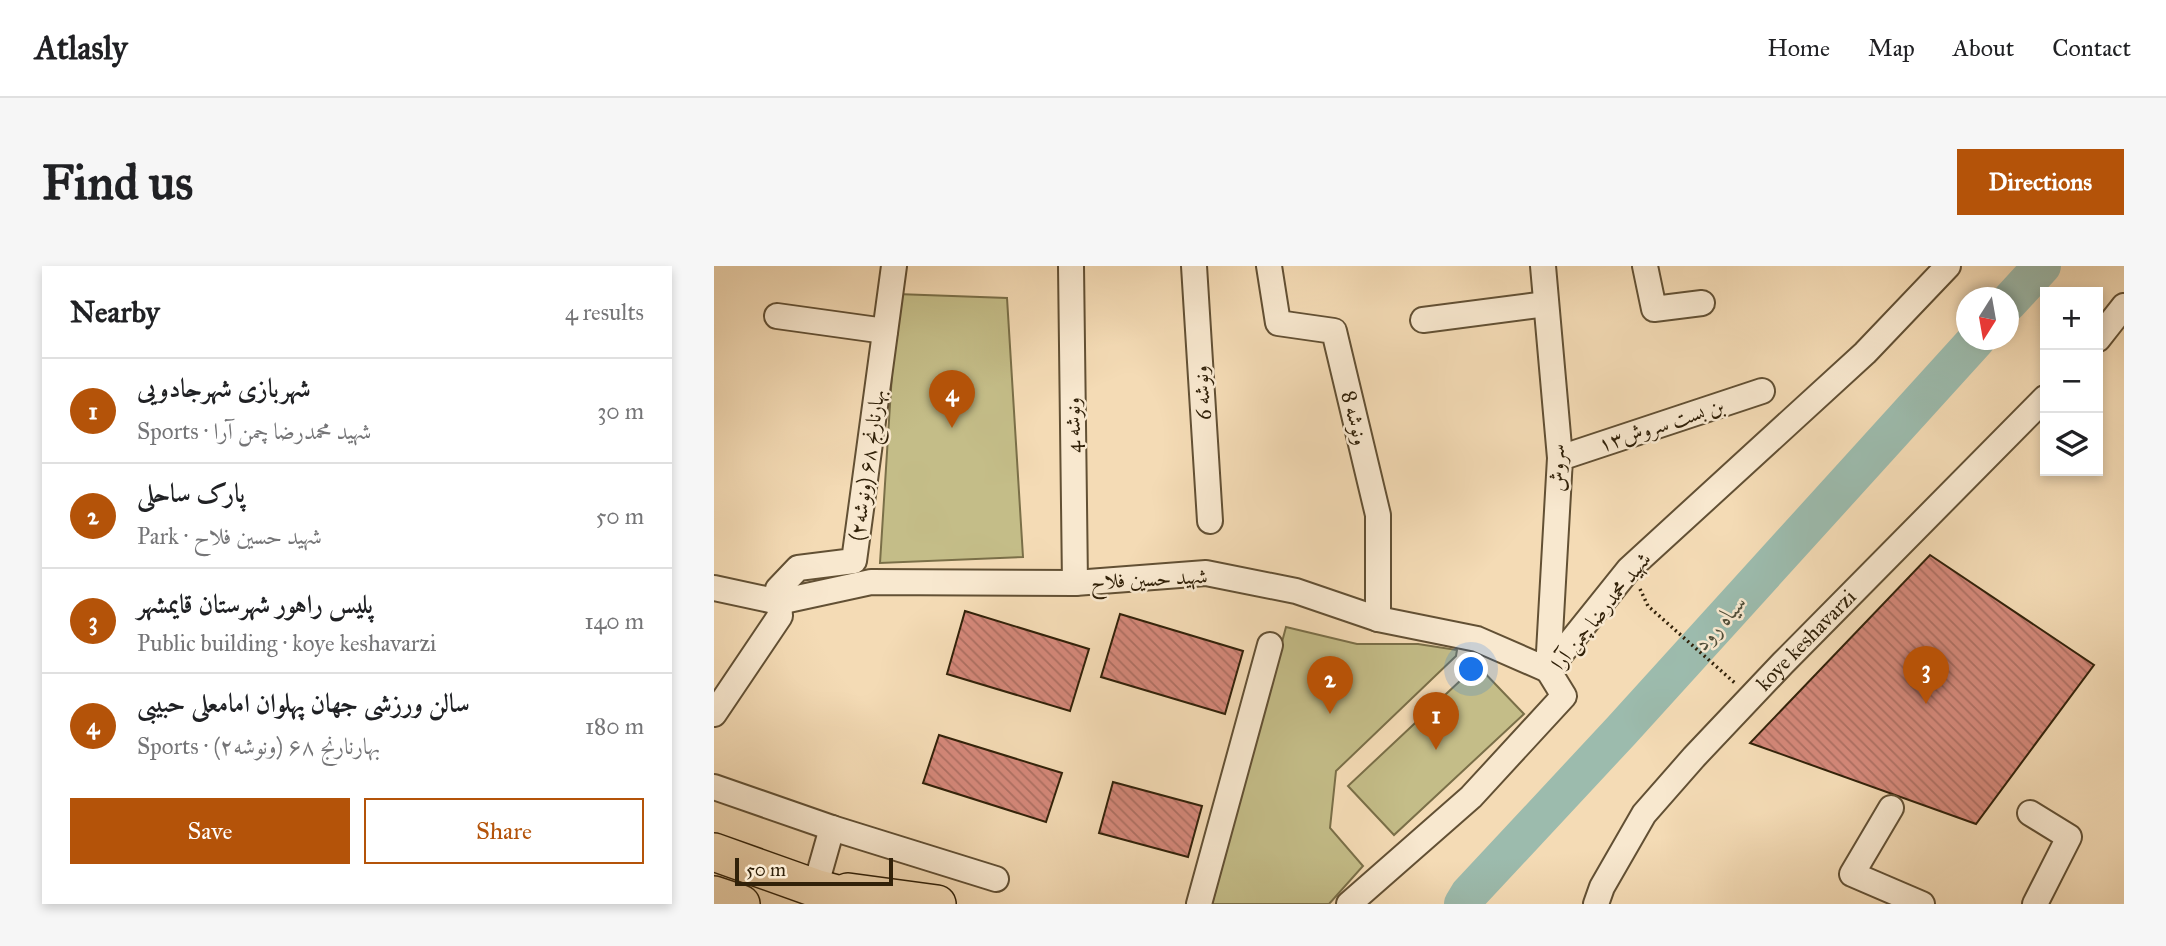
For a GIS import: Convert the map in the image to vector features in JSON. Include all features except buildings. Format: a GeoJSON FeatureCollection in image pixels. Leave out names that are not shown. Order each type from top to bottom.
{"type":"FeatureCollection","features":[{"type":"Feature","properties":{"kind":"highway"},"geometry":{"type":"LineString","coordinates":[[714,852],[815,888],[874,904]]}},
{"type":"Feature","properties":{"kind":"highway"},"geometry":{"type":"LineString","coordinates":[[815,888],[937,904]]}},
{"type":"Feature","properties":{"kind":"street","name":"بهارنارنج ۶۸ (ونوشه۲)"},"geometry":{"type":"LineString","coordinates":[[714,715],[780,616],[778,589],[798,568],[854,561],[894,266]]}},
{"type":"Feature","properties":{"kind":"street","name":"ونوشه 4"},"geometry":{"type":"LineString","coordinates":[[1072,266],[1075,583]]}},
{"type":"Feature","properties":{"kind":"street","name":"ونوشه 6"},"geometry":{"type":"LineString","coordinates":[[1194,266],[1210,521]]}},
{"type":"Feature","properties":{"kind":"street","name":"ونوشه 8"},"geometry":{"type":"LineString","coordinates":[[1269,266],[1278,323],[1334,331],[1378,515],[1378,619]]}},
{"type":"Feature","properties":{"kind":"street","name":"سروش"},"geometry":{"type":"LineString","coordinates":[[1543,266],[1560,458],[1548,670]]}},
{"type":"Feature","properties":{"kind":"street"},"geometry":{"type":"LineString","coordinates":[[1645,266],[1654,309],[1702,303]]}},
{"type":"Feature","properties":{"kind":"street","name":"شهید محمدرضا چمن آرا"},"geometry":{"type":"LineString","coordinates":[[1349,904],[1471,797],[1564,696],[1548,670],[1629,569],[1865,353],[1948,266]]}},
{"type":"Feature","properties":{"kind":"street"},"geometry":{"type":"LineString","coordinates":[[1423,320],[1546,304]]}},
{"type":"Feature","properties":{"kind":"street"},"geometry":{"type":"LineString","coordinates":[[2103,333],[2124,306]]}},
{"type":"Feature","properties":{"kind":"street"},"geometry":{"type":"LineString","coordinates":[[777,316],[885,331]]}},
{"type":"Feature","properties":{"kind":"street","name":"بن بست سروش۱۳"},"geometry":{"type":"LineString","coordinates":[[1560,458],[1762,391]]}},
{"type":"Feature","properties":{"kind":"street","name":"koye keshavarzi"},"geometry":{"type":"LineString","coordinates":[[1596,904],[1602,887],[1644,814],[1694,757],[2040,403]]}},
{"type":"Feature","properties":{"kind":"street","name":"شهید حسین فلاح"},"geometry":{"type":"LineString","coordinates":[[779,602],[870,582],[1075,583],[1206,573],[1296,592],[1378,619],[1477,639],[1548,670]]}},
{"type":"Feature","properties":{"kind":"street"},"geometry":{"type":"LineString","coordinates":[[714,588],[779,602]]}},
{"type":"Feature","properties":{"kind":"street"},"geometry":{"type":"LineString","coordinates":[[1199,904],[1270,645]]}},
{"type":"Feature","properties":{"kind":"street"},"geometry":{"type":"LineString","coordinates":[[714,787],[832,828],[996,879]]}},
{"type":"Feature","properties":{"kind":"street"},"geometry":{"type":"LineString","coordinates":[[1891,808],[1852,874],[1922,904]]}},
{"type":"Feature","properties":{"kind":"street"},"geometry":{"type":"LineString","coordinates":[[2030,813],[2069,837],[2035,904]]}},
{"type":"Feature","properties":{"kind":"street"},"geometry":{"type":"LineString","coordinates":[[815,888],[832,828]]}},
{"type":"Feature","properties":{"kind":"path"},"geometry":{"type":"LineString","coordinates":[[1648,606],[1734,681]]}},
{"type":"Feature","properties":{"kind":"shaded area"},"geometry":{"type":"Polygon","coordinates":[[[897,294],[1007,298],[1023,557],[880,563],[897,294]]]}},
{"type":"Feature","properties":{"kind":"shaded area"},"geometry":{"type":"Polygon","coordinates":[[[1286,627],[1357,644],[1418,644],[1457,650],[1456,656],[1336,771],[1330,828],[1363,866],[1329,904],[1212,904],[1286,627]]]}},
{"type":"Feature","properties":{"kind":"shaded area"},"geometry":{"type":"Polygon","coordinates":[[[1477,665],[1524,714],[1394,835],[1348,786],[1477,665]]]}},
{"type":"Feature","properties":{"kind":"waterway","name":"سیاه رود"},"geometry":{"type":"LineString","coordinates":[[2019,291],[2042,266]]}},
{"type":"Feature","properties":{"kind":"waterway","name":"سیاه رود"},"geometry":{"type":"LineString","coordinates":[[1463,904],[1469,894],[1967,350]]}},
{"type":"Feature","properties":{"kind":"place","name":"سالن ورزشی جهان پهلوان امامعلی حبیبی"},"geometry":{"type":"Point","coordinates":[952,428]}},
{"type":"Feature","properties":{"kind":"place","name":"پلیس راهور شهرستان قایمشهر"},"geometry":{"type":"Point","coordinates":[1926,704]}},
{"type":"Feature","properties":{"kind":"place","name":"پارک ساحلی"},"geometry":{"type":"Point","coordinates":[1330,714]}},
{"type":"Feature","properties":{"kind":"place","name":"شهربازی شهرجادویی"},"geometry":{"type":"Point","coordinates":[1436,750]}}]}
